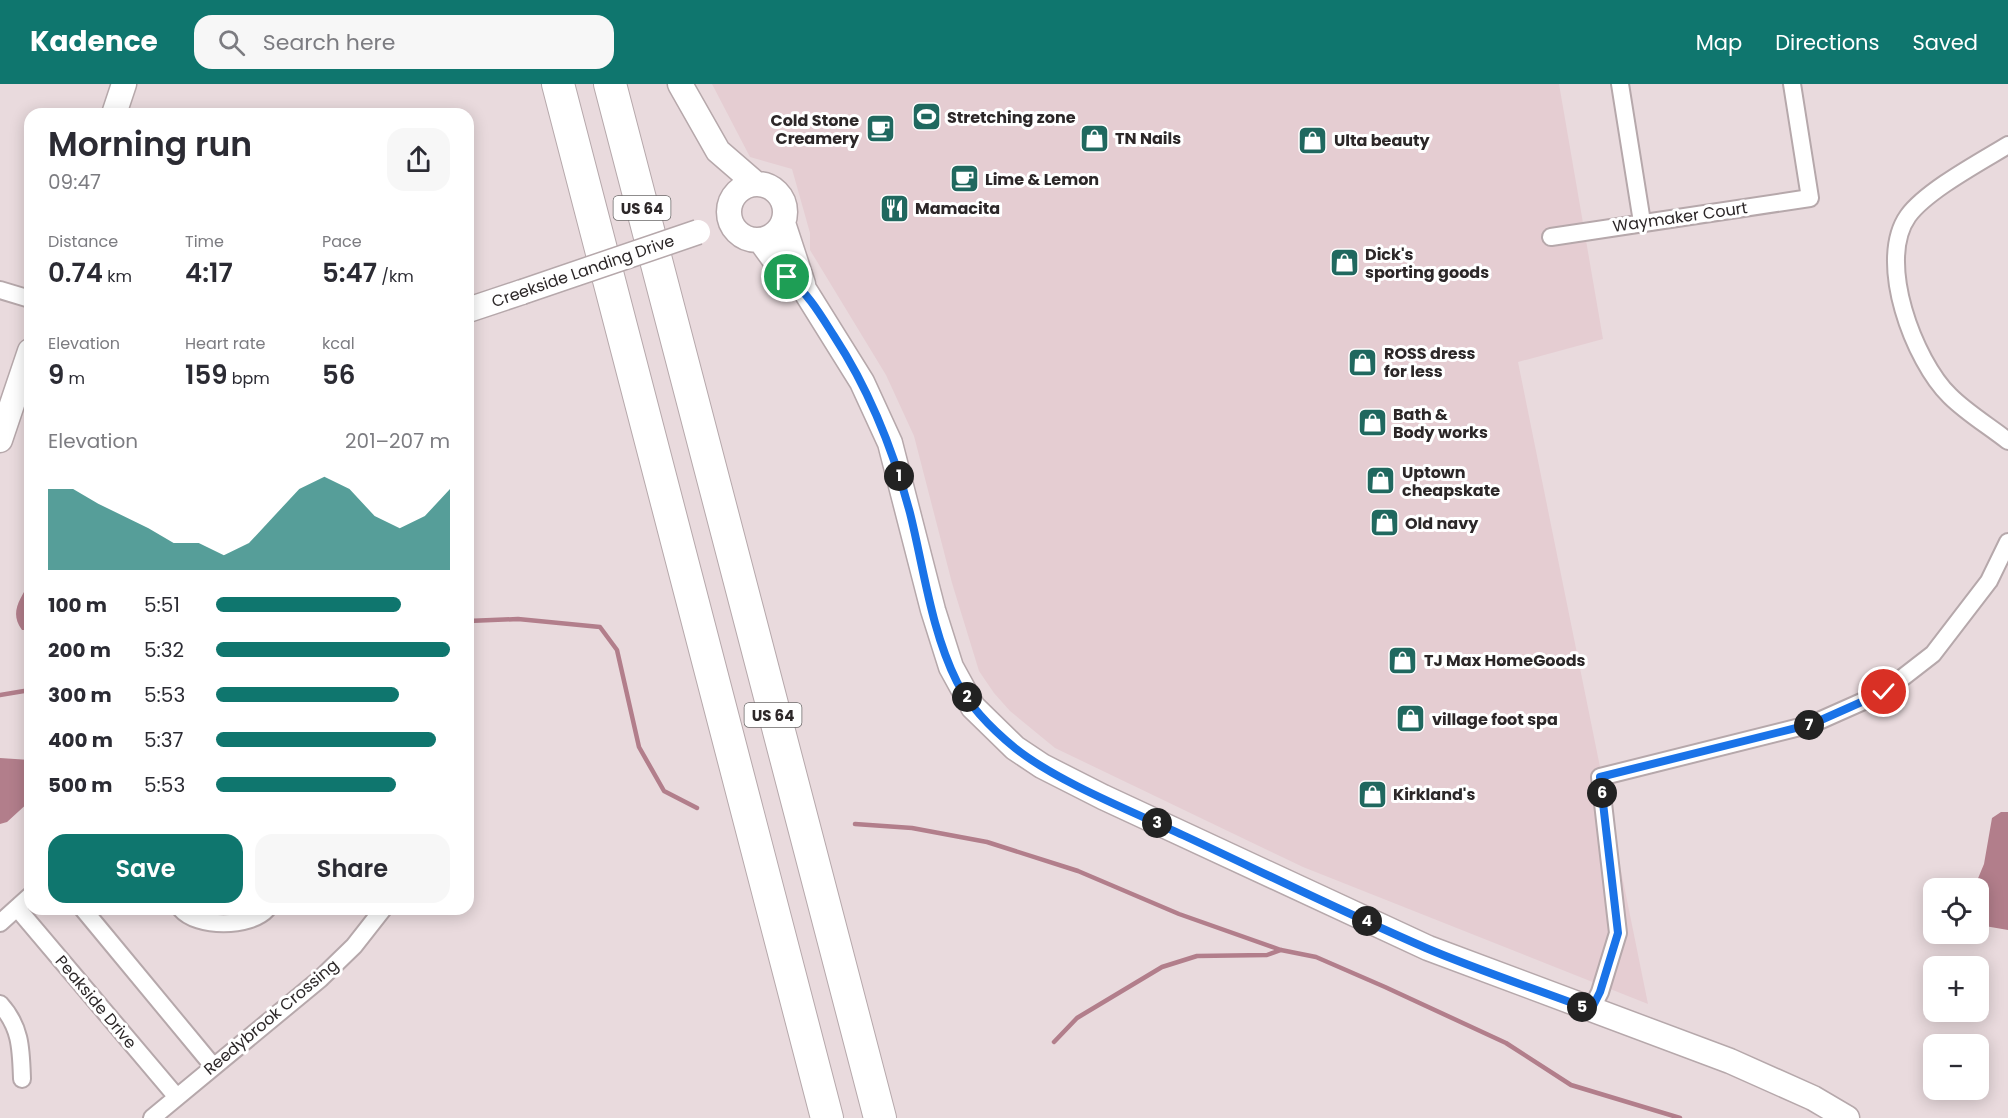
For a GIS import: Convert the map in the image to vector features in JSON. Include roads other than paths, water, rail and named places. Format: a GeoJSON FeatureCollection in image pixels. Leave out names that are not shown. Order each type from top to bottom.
{"type":"FeatureCollection","features":[{"type":"Feature","properties":{"kind":"highway","name":"US 64"},"geometry":{"type":"LineString","coordinates":[[558,84],[827,1118]]}},
{"type":"Feature","properties":{"kind":"highway","name":"US 64"},"geometry":{"type":"LineString","coordinates":[[609,84],[881,1111]]}},
{"type":"Feature","properties":{"kind":"highway"},"geometry":{"type":"LineString","coordinates":[[815,1071],[815,1118]]}},
{"type":"Feature","properties":{"kind":"street"},"geometry":{"type":"LineString","coordinates":[[116,108],[124,84]]}},
{"type":"Feature","properties":{"kind":"street"},"geometry":{"type":"LineString","coordinates":[[680,84],[718,151],[731,224],[750,238],[787,277],[804,289]]}},
{"type":"Feature","properties":{"kind":"street"},"geometry":{"type":"LineString","coordinates":[[1620,84],[1642,222]]}},
{"type":"Feature","properties":{"kind":"street","name":"Waymaker Court"},"geometry":{"type":"LineString","coordinates":[[1551,237],[1810,198],[1792,84]]}},
{"type":"Feature","properties":{"kind":"street"},"geometry":{"type":"LineString","coordinates":[[2008,145],[1917,205],[1903,224],[1895,255],[1902,298],[1917,350],[1950,396],[2008,441]]}},
{"type":"Feature","properties":{"kind":"street"},"geometry":{"type":"LineString","coordinates":[[718,151],[755,183]]}},
{"type":"Feature","properties":{"kind":"street"},"geometry":{"type":"LineString","coordinates":[[729,205],[740,188],[755,183],[768,185],[779,193],[785,206],[783,224],[790,250],[800,270],[804,289],[862,382],[890,443],[933,610],[958,684],[973,707],[1015,748],[1042,766],[1103,797],[1417,944],[1771,1077],[1847,1118]]}},
{"type":"Feature","properties":{"kind":"street","name":"Creekside Landing Drive"},"geometry":{"type":"LineString","coordinates":[[474,308],[698,232],[729,205]]}},
{"type":"Feature","properties":{"kind":"street"},"geometry":{"type":"LineString","coordinates":[[750,238],[774,235],[783,224]]}},
{"type":"Feature","properties":{"kind":"street","name":"Creekside Landing Drive"},"geometry":{"type":"LineString","coordinates":[[698,232],[750,238]]}},
{"type":"Feature","properties":{"kind":"street"},"geometry":{"type":"LineString","coordinates":[[0,290],[24,297]]}},
{"type":"Feature","properties":{"kind":"street"},"geometry":{"type":"LineString","coordinates":[[0,440],[24,369]]}},
{"type":"Feature","properties":{"kind":"street"},"geometry":{"type":"LineString","coordinates":[[1591,1010],[1600,992],[1618,933],[1600,777],[1812,724],[1884,692],[1933,654],[1989,581],[2008,542]]}},
{"type":"Feature","properties":{"kind":"street"},"geometry":{"type":"LineString","coordinates":[[0,923],[24,901]]}},
{"type":"Feature","properties":{"kind":"street","name":"Peakside Drive"},"geometry":{"type":"LineString","coordinates":[[16,908],[176,1096]]}},
{"type":"Feature","properties":{"kind":"street"},"geometry":{"type":"LineString","coordinates":[[88,915],[213,1066]]}},
{"type":"Feature","properties":{"kind":"street"},"geometry":{"type":"LineString","coordinates":[[188,915],[192,919],[209,923],[253,919],[259,915]]}},
{"type":"Feature","properties":{"kind":"street","name":"Reedybrook Crossing"},"geometry":{"type":"LineString","coordinates":[[152,1118],[327,973],[359,940],[378,915]]}},
{"type":"Feature","properties":{"kind":"street"},"geometry":{"type":"LineString","coordinates":[[0,1004],[13,1020],[20,1037],[22,1079]]}},
{"type":"Feature","properties":{"kind":"waterway"},"geometry":{"type":"LineString","coordinates":[[474,621],[518,619],[600,627],[617,650],[639,747],[664,791],[697,808]]}},
{"type":"Feature","properties":{"kind":"waterway"},"geometry":{"type":"LineString","coordinates":[[0,695],[24,691]]}},
{"type":"Feature","properties":{"kind":"waterway"},"geometry":{"type":"LineString","coordinates":[[855,824],[912,828],[987,842],[1078,871],[1179,914],[1281,950],[1316,957],[1506,1043],[1571,1085],[1680,1118]]}},
{"type":"Feature","properties":{"kind":"waterway"},"geometry":{"type":"LineString","coordinates":[[1054,1042],[1077,1018],[1162,967],[1197,956],[1267,955],[1281,950]]}},
{"type":"Feature","properties":{"kind":"place","name":"Stretching zone"},"geometry":{"type":"Point","coordinates":[926,117]}},
{"type":"Feature","properties":{"kind":"place","name":"Cold Stone Creamery"},"geometry":{"type":"Point","coordinates":[880,129]}},
{"type":"Feature","properties":{"kind":"place","name":"TN Nails"},"geometry":{"type":"Point","coordinates":[1094,138]}},
{"type":"Feature","properties":{"kind":"place","name":"Ulta beauty"},"geometry":{"type":"Point","coordinates":[1313,140]}},
{"type":"Feature","properties":{"kind":"place","name":"Lime & Lemon"},"geometry":{"type":"Point","coordinates":[964,179]}},
{"type":"Feature","properties":{"kind":"place","name":"Mamacita"},"geometry":{"type":"Point","coordinates":[894,208]}},
{"type":"Feature","properties":{"kind":"place","name":"Dick's sporting goods"},"geometry":{"type":"Point","coordinates":[1344,263]}},
{"type":"Feature","properties":{"kind":"place","name":"ROSS dress for less"},"geometry":{"type":"Point","coordinates":[1363,362]}},
{"type":"Feature","properties":{"kind":"place","name":"Bath & Body works"},"geometry":{"type":"Point","coordinates":[1372,423]}},
{"type":"Feature","properties":{"kind":"place","name":"Uptown cheapskate"},"geometry":{"type":"Point","coordinates":[1381,481]}},
{"type":"Feature","properties":{"kind":"place","name":"Old navy"},"geometry":{"type":"Point","coordinates":[1384,523]}},
{"type":"Feature","properties":{"kind":"place","name":"TJ Max HomeGoods"},"geometry":{"type":"Point","coordinates":[1403,660]}},
{"type":"Feature","properties":{"kind":"place","name":"village foot spa"},"geometry":{"type":"Point","coordinates":[1411,719]}},
{"type":"Feature","properties":{"kind":"place","name":"Kirkland's"},"geometry":{"type":"Point","coordinates":[1372,794]}}]}
